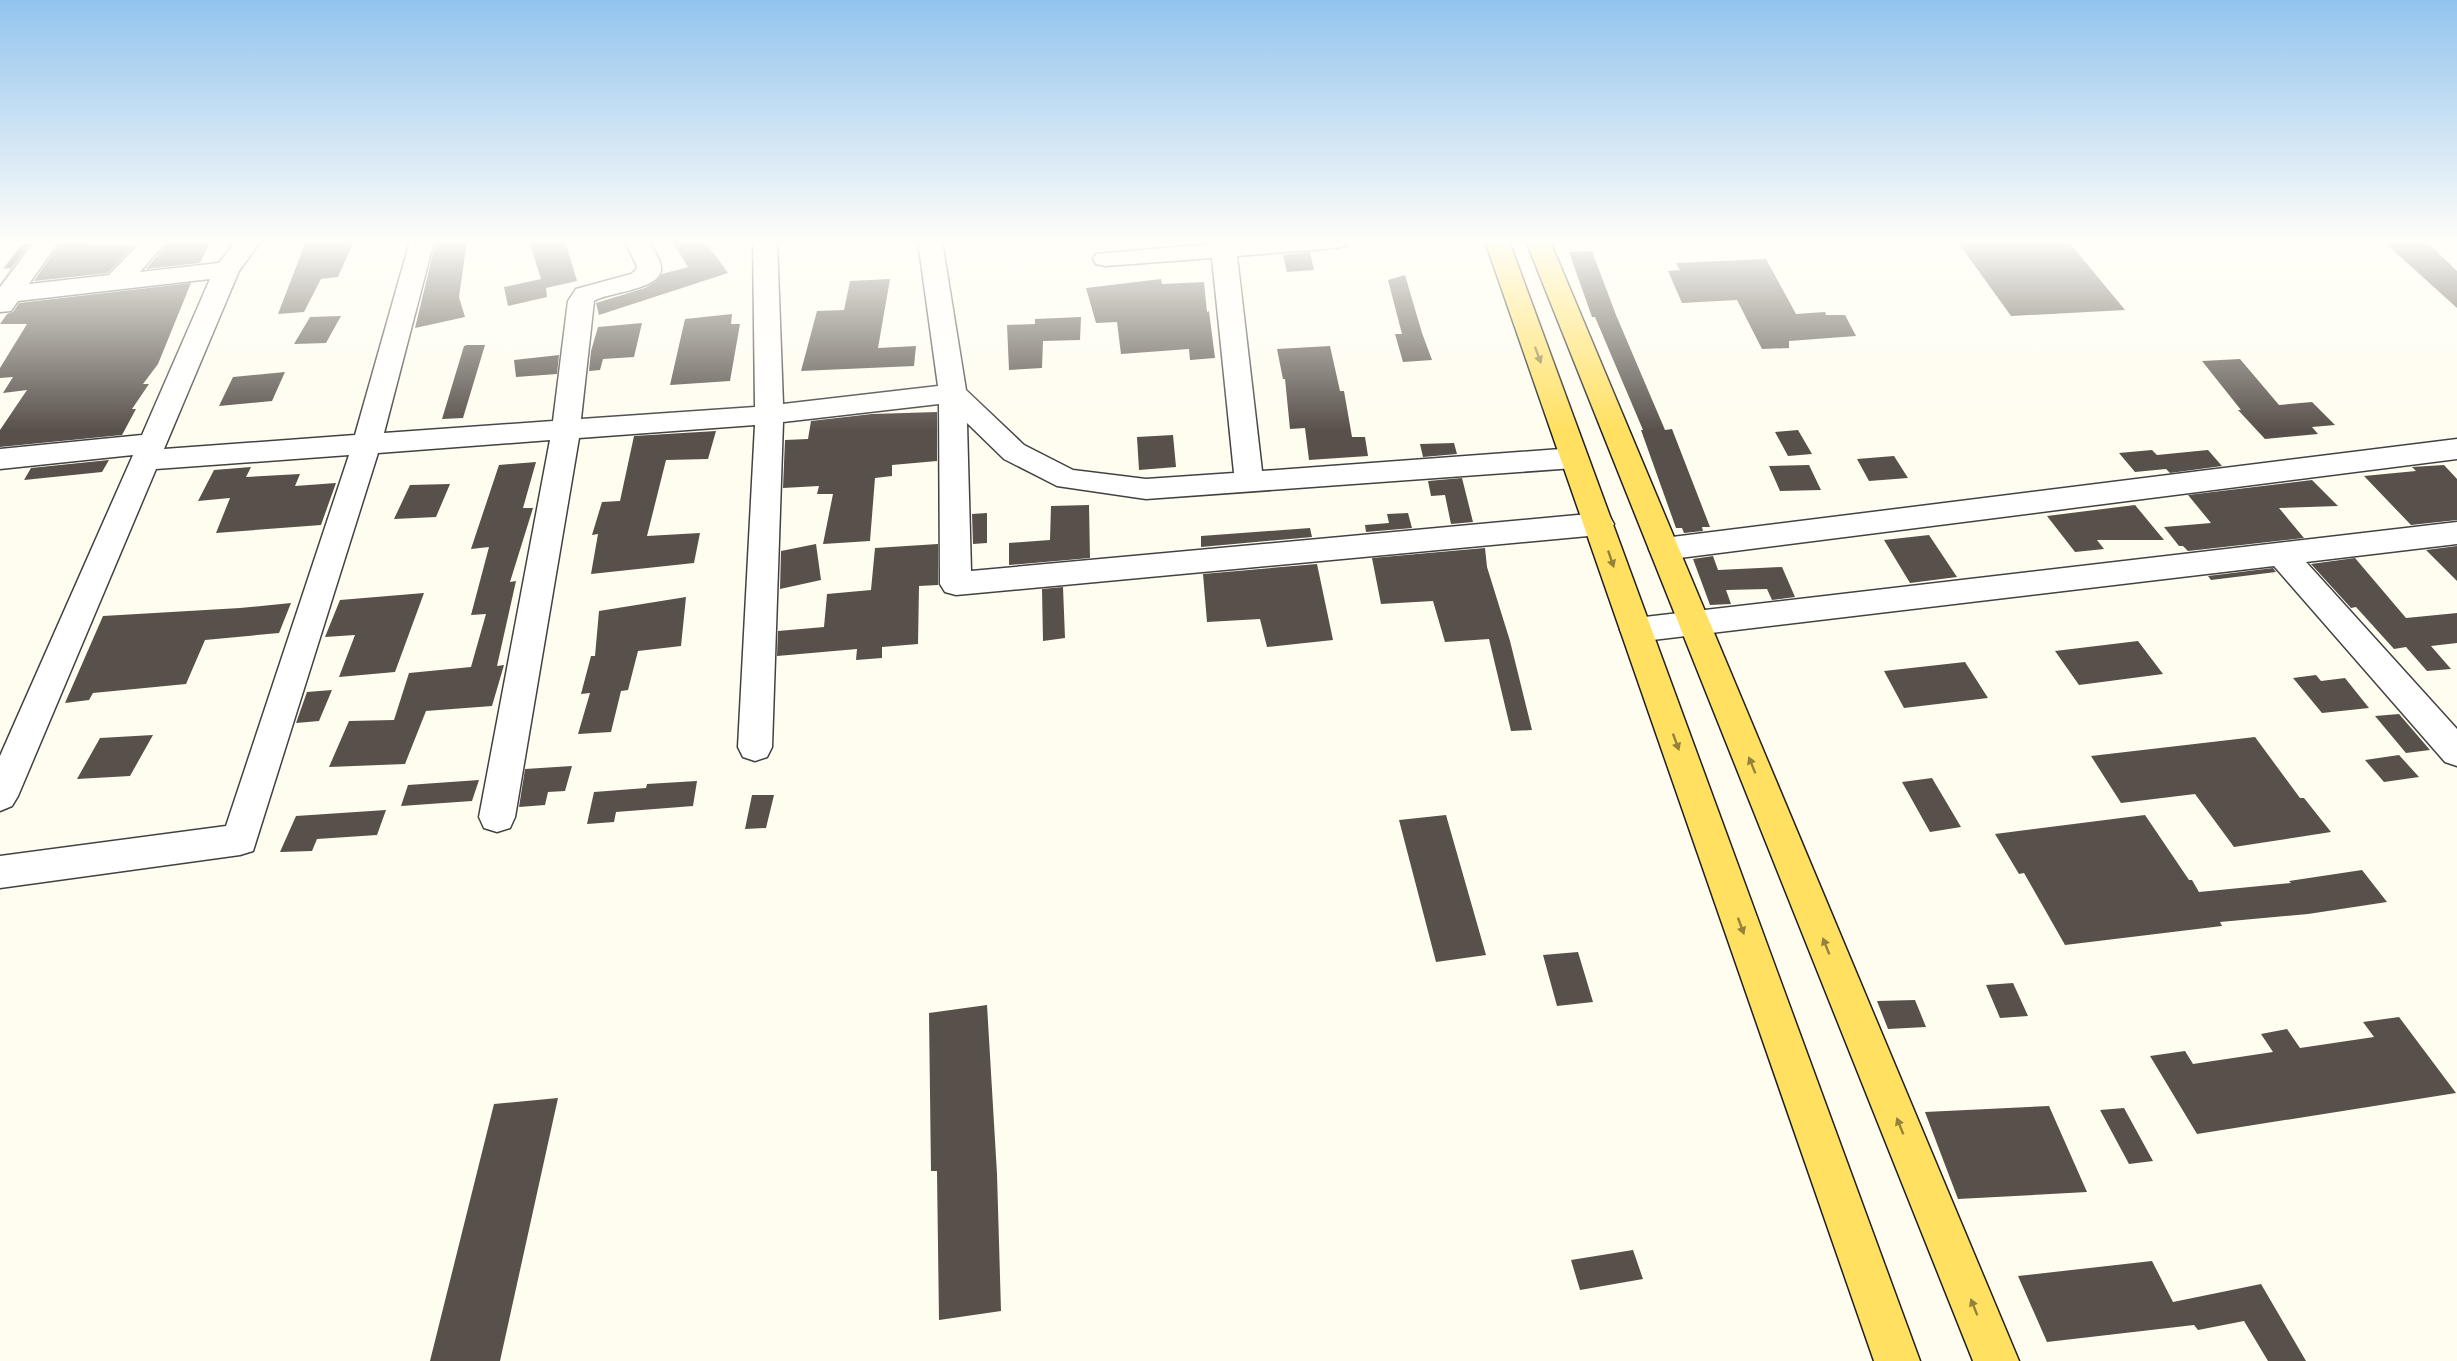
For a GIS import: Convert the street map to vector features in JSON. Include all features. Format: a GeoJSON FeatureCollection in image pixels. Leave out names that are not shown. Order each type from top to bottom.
{"type":"FeatureCollection","features":[{"type":"Feature","properties":{"kind":"main road"},"geometry":{"type":"LineString","coordinates":[[1520,305],[1896,1361]]}},
{"type":"Feature","properties":{"kind":"main road"},"geometry":{"type":"LineString","coordinates":[[1564,305],[1996,1361]]}},
{"type":"Feature","properties":{"kind":"street"},"geometry":{"type":"LineString","coordinates":[[0,796],[212,305]]}},
{"type":"Feature","properties":{"kind":"street"},"geometry":{"type":"LineString","coordinates":[[0,872],[240,840],[367,443],[405,305]]}},
{"type":"Feature","properties":{"kind":"street"},"geometry":{"type":"LineString","coordinates":[[497,817],[566,431],[581,305]]}},
{"type":"Feature","properties":{"kind":"street"},"geometry":{"type":"LineString","coordinates":[[755,747],[769,415],[766,305]]}},
{"type":"Feature","properties":{"kind":"street"},"geometry":{"type":"LineString","coordinates":[[940,305],[953,393],[956,584],[1599,524]]}},
{"type":"Feature","properties":{"kind":"street"},"geometry":{"type":"LineString","coordinates":[[1230,305],[1249,481]]}},
{"type":"Feature","properties":{"kind":"street"},"geometry":{"type":"LineString","coordinates":[[0,459],[367,443],[566,431],[769,415],[953,393]]}},
{"type":"Feature","properties":{"kind":"street"},"geometry":{"type":"LineString","coordinates":[[953,393],[1014,452],[1067,479],[1146,489],[1574,458]]}},
{"type":"Feature","properties":{"kind":"street"},"geometry":{"type":"LineString","coordinates":[[1664,549],[2457,449]]}},
{"type":"Feature","properties":{"kind":"street"},"geometry":{"type":"LineString","coordinates":[[1636,630],[1695,625],[2457,533]]}},
{"type":"Feature","properties":{"kind":"street"},"geometry":{"type":"LineString","coordinates":[[2281,554],[2455,748]]}},
{"type":"Feature","properties":{"kind":"building"},"geometry":{"type":"Polygon","coordinates":[[[18,305],[182,305],[158,364],[143,384],[149,384],[132,409],[136,409],[122,435],[0,447],[0,430],[27,390],[3,393],[13,377],[0,378],[0,368],[27,324],[0,324],[7,314],[13,312],[18,305]]]}},
{"type":"Feature","properties":{"kind":"building"},"geometry":{"type":"Polygon","coordinates":[[[282,305],[308,305],[304,312],[278,314],[282,305]]]}},
{"type":"Feature","properties":{"kind":"building"},"geometry":{"type":"Polygon","coordinates":[[[421,305],[461,305],[465,317],[415,328],[421,305]]]}},
{"type":"Feature","properties":{"kind":"building"},"geometry":{"type":"Polygon","coordinates":[[[596,305],[631,305],[599,315],[596,305]]]}},
{"type":"Feature","properties":{"kind":"building"},"geometry":{"type":"Polygon","coordinates":[[[845,305],[886,305],[878,348],[916,346],[914,366],[801,371],[817,311],[844,310],[845,305]]]}},
{"type":"Feature","properties":{"kind":"building"},"geometry":{"type":"Polygon","coordinates":[[[1091,305],[1206,305],[1215,358],[1190,360],[1189,349],[1121,354],[1117,322],[1096,323],[1091,305]]]}},
{"type":"Feature","properties":{"kind":"building"},"geometry":{"type":"Polygon","coordinates":[[[1394,305],[1414,305],[1432,360],[1403,362],[1395,334],[1402,334],[1394,305]]]}},
{"type":"Feature","properties":{"kind":"building"},"geometry":{"type":"Polygon","coordinates":[[[1588,305],[1612,305],[1665,430],[1672,429],[1710,527],[1702,527],[1703,531],[1684,533],[1682,528],[1676,528],[1641,430],[1643,430],[1595,317],[1592,317],[1588,305]]]}},
{"type":"Feature","properties":{"kind":"building"},"geometry":{"type":"Polygon","coordinates":[[[1739,305],[1791,305],[1796,314],[1825,312],[1826,315],[1845,315],[1856,336],[1789,341],[1789,348],[1762,349],[1739,305]]]}},
{"type":"Feature","properties":{"kind":"building"},"geometry":{"type":"Polygon","coordinates":[[[2003,305],[2120,305],[2125,310],[2011,316],[2003,305]]]}},
{"type":"Feature","properties":{"kind":"building"},"geometry":{"type":"Polygon","coordinates":[[[732,314],[731,324],[740,324],[730,381],[670,385],[685,319],[732,314]]]}},
{"type":"Feature","properties":{"kind":"building"},"geometry":{"type":"Polygon","coordinates":[[[341,316],[326,343],[294,344],[310,317],[341,316]]]}},
{"type":"Feature","properties":{"kind":"building"},"geometry":{"type":"Polygon","coordinates":[[[1081,317],[1080,340],[1043,341],[1042,368],[1009,370],[1007,325],[1035,324],[1035,319],[1081,317]]]}},
{"type":"Feature","properties":{"kind":"building"},"geometry":{"type":"Polygon","coordinates":[[[642,323],[634,357],[603,359],[600,370],[589,371],[591,351],[598,327],[642,323]]]}},
{"type":"Feature","properties":{"kind":"building"},"geometry":{"type":"Polygon","coordinates":[[[485,345],[463,418],[442,419],[464,346],[485,345]]]}},
{"type":"Feature","properties":{"kind":"building"},"geometry":{"type":"Polygon","coordinates":[[[1330,346],[1340,391],[1344,391],[1352,437],[1365,437],[1368,456],[1309,460],[1305,428],[1290,429],[1285,379],[1283,379],[1277,349],[1330,346]]]}},
{"type":"Feature","properties":{"kind":"building"},"geometry":{"type":"Polygon","coordinates":[[[559,355],[557,374],[516,377],[514,360],[559,355]]]}},
{"type":"Feature","properties":{"kind":"building"},"geometry":{"type":"Polygon","coordinates":[[[2240,359],[2279,405],[2312,402],[2335,425],[2312,427],[2318,434],[2265,439],[2238,410],[2241,410],[2202,361],[2240,359]]]}},
{"type":"Feature","properties":{"kind":"building"},"geometry":{"type":"Polygon","coordinates":[[[285,372],[272,401],[219,406],[233,377],[285,372]]]}},
{"type":"Feature","properties":{"kind":"building"},"geometry":{"type":"Polygon","coordinates":[[[937,412],[937,461],[892,465],[892,476],[875,478],[870,541],[823,544],[833,494],[817,494],[819,486],[783,488],[785,440],[808,439],[811,421],[872,414],[937,412]]]}},
{"type":"Feature","properties":{"kind":"building"},"geometry":{"type":"Polygon","coordinates":[[[1798,430],[1812,454],[1788,456],[1775,432],[1798,430]]]}},
{"type":"Feature","properties":{"kind":"building"},"geometry":{"type":"Polygon","coordinates":[[[716,431],[708,459],[666,460],[647,536],[700,533],[694,563],[591,574],[598,534],[592,535],[602,502],[620,501],[634,436],[716,431]]]}},
{"type":"Feature","properties":{"kind":"building"},"geometry":{"type":"Polygon","coordinates":[[[1173,435],[1176,467],[1139,470],[1137,437],[1173,435]]]}},
{"type":"Feature","properties":{"kind":"building"},"geometry":{"type":"Polygon","coordinates":[[[1454,443],[1457,454],[1423,457],[1420,444],[1454,443]]]}},
{"type":"Feature","properties":{"kind":"building"},"geometry":{"type":"Polygon","coordinates":[[[2152,450],[2157,455],[2208,450],[2222,466],[2170,473],[2166,469],[2135,472],[2119,453],[2152,450]]]}},
{"type":"Feature","properties":{"kind":"building"},"geometry":{"type":"Polygon","coordinates":[[[1894,456],[1908,478],[1869,481],[1857,459],[1894,456]]]}},
{"type":"Feature","properties":{"kind":"building"},"geometry":{"type":"Polygon","coordinates":[[[109,460],[102,472],[24,480],[31,468],[109,460]]]}},
{"type":"Feature","properties":{"kind":"building"},"geometry":{"type":"Polygon","coordinates":[[[536,462],[523,508],[533,508],[510,582],[516,581],[497,666],[504,665],[492,706],[426,711],[405,764],[329,767],[349,721],[394,720],[409,673],[471,667],[486,614],[471,615],[489,547],[471,549],[499,465],[536,462]]]}},
{"type":"Feature","properties":{"kind":"building"},"geometry":{"type":"Polygon","coordinates":[[[1809,465],[1821,490],[1780,491],[1769,466],[1809,465]]]}},
{"type":"Feature","properties":{"kind":"building"},"geometry":{"type":"Polygon","coordinates":[[[2444,465],[2457,479],[2457,520],[2411,525],[2364,476],[2416,471],[2412,467],[2444,465]]]}},
{"type":"Feature","properties":{"kind":"building"},"geometry":{"type":"Polygon","coordinates":[[[251,467],[246,477],[300,474],[295,486],[336,483],[321,525],[216,533],[230,498],[198,501],[214,470],[251,467]]]}},
{"type":"Feature","properties":{"kind":"building"},"geometry":{"type":"Polygon","coordinates":[[[1462,478],[1473,522],[1451,524],[1445,495],[1431,496],[1428,481],[1462,478]]]}},
{"type":"Feature","properties":{"kind":"building"},"geometry":{"type":"Polygon","coordinates":[[[2312,480],[2338,506],[2279,508],[2304,538],[2188,551],[2183,546],[2179,546],[2164,527],[2211,523],[2188,495],[2312,480]]]}},
{"type":"Feature","properties":{"kind":"building"},"geometry":{"type":"Polygon","coordinates":[[[450,484],[436,517],[394,519],[410,485],[450,484]]]}},
{"type":"Feature","properties":{"kind":"building"},"geometry":{"type":"Polygon","coordinates":[[[1089,505],[1090,558],[1009,565],[1009,543],[1050,540],[1051,506],[1089,505]]]}},
{"type":"Feature","properties":{"kind":"building"},"geometry":{"type":"Polygon","coordinates":[[[2135,505],[2164,540],[2097,540],[2104,549],[2075,552],[2047,516],[2135,505]]]}},
{"type":"Feature","properties":{"kind":"building"},"geometry":{"type":"Polygon","coordinates":[[[987,513],[987,543],[973,544],[972,514],[987,513]]]}},
{"type":"Feature","properties":{"kind":"building"},"geometry":{"type":"Polygon","coordinates":[[[1408,513],[1412,528],[1366,532],[1365,525],[1389,523],[1387,514],[1408,513]]]}},
{"type":"Feature","properties":{"kind":"building"},"geometry":{"type":"Polygon","coordinates":[[[1310,528],[1312,537],[1201,547],[1201,536],[1310,528]]]}},
{"type":"Feature","properties":{"kind":"building"},"geometry":{"type":"Polygon","coordinates":[[[1929,535],[1957,577],[1910,583],[1884,540],[1929,535]]]}},
{"type":"Feature","properties":{"kind":"building"},"geometry":{"type":"Polygon","coordinates":[[[816,544],[821,580],[780,589],[781,551],[816,544]]]}},
{"type":"Feature","properties":{"kind":"building"},"geometry":{"type":"Polygon","coordinates":[[[938,544],[938,585],[919,586],[918,644],[882,647],[882,658],[856,660],[857,649],[777,656],[778,631],[824,627],[827,594],[871,590],[875,548],[938,544]]]}},
{"type":"Feature","properties":{"kind":"building"},"geometry":{"type":"Polygon","coordinates":[[[2457,546],[2457,581],[2426,550],[2457,546]]]}},
{"type":"Feature","properties":{"kind":"building"},"geometry":{"type":"Polygon","coordinates":[[[1485,548],[1487,567],[1510,641],[1532,730],[1511,731],[1489,639],[1445,642],[1433,601],[1381,604],[1372,558],[1485,548]]]}},
{"type":"Feature","properties":{"kind":"building"},"geometry":{"type":"Polygon","coordinates":[[[1713,556],[1718,570],[1782,567],[1795,597],[1772,600],[1767,589],[1726,590],[1731,604],[1710,605],[1693,559],[1713,556]]]}},
{"type":"Feature","properties":{"kind":"building"},"geometry":{"type":"Polygon","coordinates":[[[2355,558],[2406,618],[2457,613],[2457,643],[2431,646],[2451,669],[2427,671],[2406,647],[2394,649],[2356,607],[2351,608],[2311,564],[2355,558]]]}},
{"type":"Feature","properties":{"kind":"building"},"geometry":{"type":"Polygon","coordinates":[[[1317,564],[1333,640],[1267,647],[1260,619],[1207,622],[1203,574],[1317,564]]]}},
{"type":"Feature","properties":{"kind":"building"},"geometry":{"type":"Polygon","coordinates":[[[2273,568],[2276,572],[2211,580],[2208,576],[2273,568]]]}},
{"type":"Feature","properties":{"kind":"building"},"geometry":{"type":"Polygon","coordinates":[[[1063,587],[1065,638],[1043,641],[1042,589],[1063,587]]]}},
{"type":"Feature","properties":{"kind":"building"},"geometry":{"type":"Polygon","coordinates":[[[424,593],[395,672],[339,677],[355,635],[325,637],[340,600],[424,593]]]}},
{"type":"Feature","properties":{"kind":"building"},"geometry":{"type":"Polygon","coordinates":[[[686,597],[681,646],[638,651],[628,690],[621,691],[611,732],[578,734],[590,693],[581,694],[591,656],[595,656],[599,611],[686,597]]]}},
{"type":"Feature","properties":{"kind":"building"},"geometry":{"type":"Polygon","coordinates":[[[291,603],[279,633],[205,640],[186,684],[93,693],[89,700],[65,703],[103,616],[291,603]]]}},
{"type":"Feature","properties":{"kind":"building"},"geometry":{"type":"Polygon","coordinates":[[[2138,641],[2163,674],[2079,685],[2055,651],[2138,641]]]}},
{"type":"Feature","properties":{"kind":"building"},"geometry":{"type":"Polygon","coordinates":[[[1965,662],[1988,698],[1904,708],[1884,671],[1965,662]]]}},
{"type":"Feature","properties":{"kind":"building"},"geometry":{"type":"Polygon","coordinates":[[[2316,675],[2321,681],[2345,678],[2369,708],[2322,713],[2293,678],[2316,675]]]}},
{"type":"Feature","properties":{"kind":"building"},"geometry":{"type":"Polygon","coordinates":[[[332,690],[319,721],[296,723],[307,692],[332,690]]]}},
{"type":"Feature","properties":{"kind":"building"},"geometry":{"type":"Polygon","coordinates":[[[2399,714],[2430,750],[2406,753],[2375,716],[2399,714]]]}},
{"type":"Feature","properties":{"kind":"building"},"geometry":{"type":"Polygon","coordinates":[[[153,735],[130,776],[77,779],[100,738],[153,735]]]}},
{"type":"Feature","properties":{"kind":"building"},"geometry":{"type":"Polygon","coordinates":[[[2255,737],[2300,798],[2304,798],[2331,832],[2234,847],[2195,794],[2121,803],[2091,756],[2255,737]]]}},
{"type":"Feature","properties":{"kind":"building"},"geometry":{"type":"Polygon","coordinates":[[[2399,755],[2419,777],[2384,782],[2365,760],[2399,755]]]}},
{"type":"Feature","properties":{"kind":"building"},"geometry":{"type":"Polygon","coordinates":[[[572,766],[565,791],[548,792],[545,805],[519,807],[525,769],[572,766]]]}},
{"type":"Feature","properties":{"kind":"building"},"geometry":{"type":"Polygon","coordinates":[[[1932,778],[1961,827],[1930,832],[1902,782],[1932,778]]]}},
{"type":"Feature","properties":{"kind":"building"},"geometry":{"type":"Polygon","coordinates":[[[479,780],[472,801],[401,806],[408,785],[479,780]]]}},
{"type":"Feature","properties":{"kind":"building"},"geometry":{"type":"Polygon","coordinates":[[[697,781],[693,806],[616,812],[614,822],[587,824],[594,792],[646,788],[647,784],[697,781]]]}},
{"type":"Feature","properties":{"kind":"building"},"geometry":{"type":"Polygon","coordinates":[[[752,795],[774,795],[766,828],[745,829],[752,795]]]}},
{"type":"Feature","properties":{"kind":"building"},"geometry":{"type":"Polygon","coordinates":[[[386,810],[377,835],[317,839],[312,851],[280,852],[296,816],[386,810]]]}},
{"type":"Feature","properties":{"kind":"building"},"geometry":{"type":"Polygon","coordinates":[[[1446,815],[1486,955],[1436,962],[1399,820],[1446,815]]]}},
{"type":"Feature","properties":{"kind":"building"},"geometry":{"type":"Polygon","coordinates":[[[2145,815],[2199,892],[2291,883],[2289,881],[2362,870],[2387,902],[2308,914],[2220,922],[2222,926],[2065,945],[2024,873],[2019,874],[1995,834],[2145,815]]]}},
{"type":"Feature","properties":{"kind":"building"},"geometry":{"type":"Polygon","coordinates":[[[1578,952],[1593,1002],[1557,1006],[1543,955],[1578,952]]]}},
{"type":"Feature","properties":{"kind":"building"},"geometry":{"type":"Polygon","coordinates":[[[2013,983],[2028,1016],[2000,1018],[1986,985],[2013,983]]]}},
{"type":"Feature","properties":{"kind":"building"},"geometry":{"type":"Polygon","coordinates":[[[1915,1000],[1926,1027],[1888,1029],[1877,1001],[1915,1000]]]}},
{"type":"Feature","properties":{"kind":"building"},"geometry":{"type":"Polygon","coordinates":[[[987,1005],[997,1174],[1001,1311],[939,1320],[937,1171],[931,1171],[929,1013],[987,1005]]]}},
{"type":"Feature","properties":{"kind":"building"},"geometry":{"type":"Polygon","coordinates":[[[2399,1017],[2456,1093],[2197,1134],[2150,1056],[2185,1051],[2193,1064],[2273,1052],[2261,1034],[2287,1029],[2300,1048],[2374,1037],[2363,1022],[2399,1017]]]}},
{"type":"Feature","properties":{"kind":"building"},"geometry":{"type":"Polygon","coordinates":[[[558,1098],[500,1361],[430,1361],[494,1104],[558,1098]]]}},
{"type":"Feature","properties":{"kind":"building"},"geometry":{"type":"Polygon","coordinates":[[[2049,1106],[2087,1192],[1958,1199],[1925,1112],[2049,1106]]]}},
{"type":"Feature","properties":{"kind":"building"},"geometry":{"type":"Polygon","coordinates":[[[2124,1108],[2153,1161],[2129,1164],[2100,1110],[2124,1108]]]}},
{"type":"Feature","properties":{"kind":"building"},"geometry":{"type":"Polygon","coordinates":[[[1633,1250],[1643,1279],[1580,1290],[1571,1260],[1633,1250]]]}},
{"type":"Feature","properties":{"kind":"building"},"geometry":{"type":"Polygon","coordinates":[[[2152,1261],[2173,1302],[2261,1284],[2306,1361],[2268,1361],[2244,1321],[2198,1330],[2194,1325],[2047,1342],[2018,1276],[2152,1261]]]}}]}
